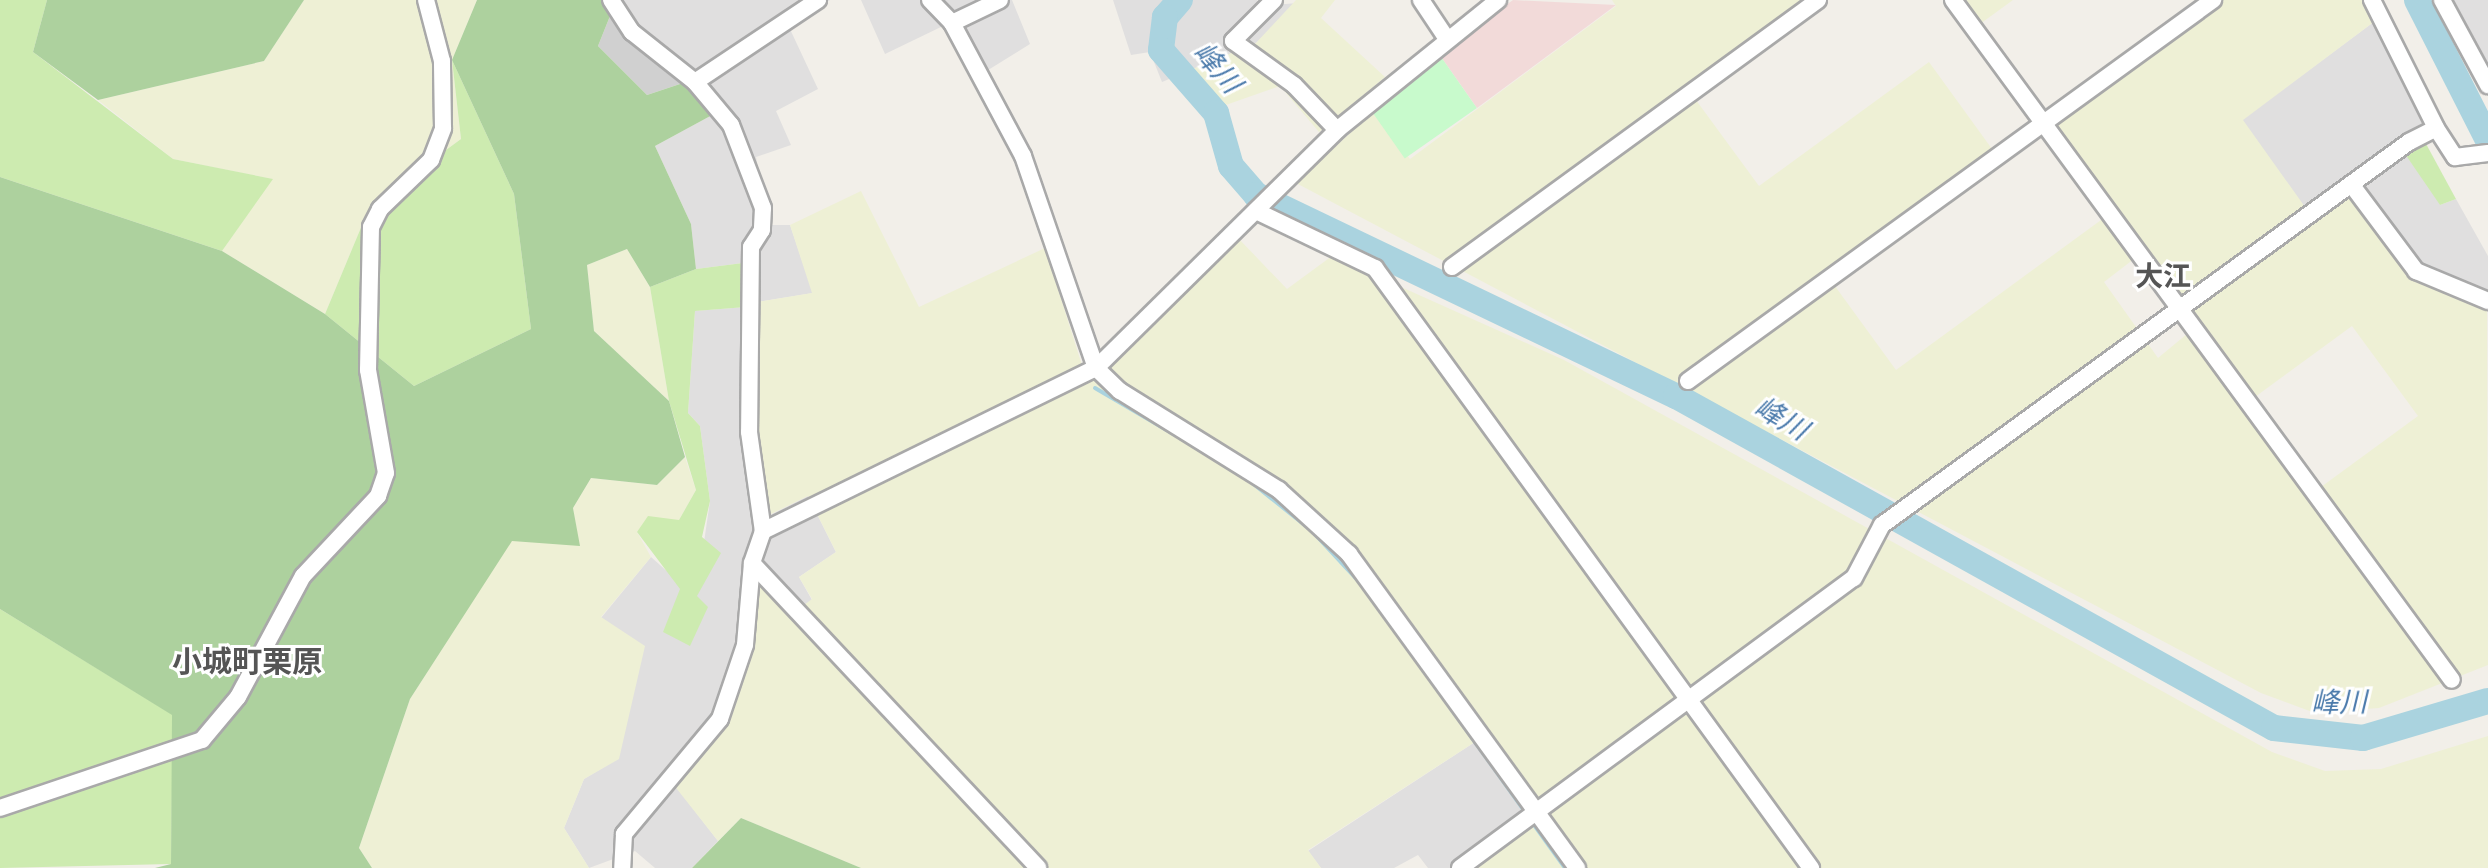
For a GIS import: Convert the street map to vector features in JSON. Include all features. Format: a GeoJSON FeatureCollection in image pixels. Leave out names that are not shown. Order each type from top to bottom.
{"type":"FeatureCollection","features":[{"type":"Feature","properties":{"kind":"street"},"geometry":{"type":"LineString","coordinates":[[0,808],[60,783],[156,762],[202,740],[238,697],[303,576],[356,528],[378,496],[386,473],[368,370],[371,227],[380,209],[431,160],[443,128],[442,61],[426,0]]}},
{"type":"Feature","properties":{"kind":"street"},"geometry":{"type":"LineString","coordinates":[[611,0],[632,32],[695,82],[740,141],[763,208],[762,230],[751,247],[749,432],[763,531],[752,563],[735,686],[713,728],[624,834],[622,868]]}},
{"type":"Feature","properties":{"kind":"street"},"geometry":{"type":"LineString","coordinates":[[695,82],[818,0]]}},
{"type":"Feature","properties":{"kind":"street"},"geometry":{"type":"LineString","coordinates":[[930,0],[952,23],[1023,156],[1096,368],[1120,391],[1279,490],[1349,554],[1577,868]]}},
{"type":"Feature","properties":{"kind":"street"},"geometry":{"type":"LineString","coordinates":[[952,23],[1000,0]]}},
{"type":"Feature","properties":{"kind":"street"},"geometry":{"type":"LineString","coordinates":[[1274,0],[1233,41],[1294,85],[1337,130]]}},
{"type":"Feature","properties":{"kind":"street"},"geometry":{"type":"LineString","coordinates":[[1421,0],[1447,39]]}},
{"type":"Feature","properties":{"kind":"street"},"geometry":{"type":"LineString","coordinates":[[763,531],[1096,368],[1337,130],[1498,0]]}},
{"type":"Feature","properties":{"kind":"street"},"geometry":{"type":"LineString","coordinates":[[1452,267],[1818,0]]}},
{"type":"Feature","properties":{"kind":"street"},"geometry":{"type":"LineString","coordinates":[[1953,0],[2452,680]]}},
{"type":"Feature","properties":{"kind":"street"},"geometry":{"type":"LineString","coordinates":[[1688,381],[2213,0]]}},
{"type":"Feature","properties":{"kind":"street"},"geometry":{"type":"LineString","coordinates":[[2372,0],[2436,128],[2463,160],[2488,153]]}},
{"type":"Feature","properties":{"kind":"street"},"geometry":{"type":"LineString","coordinates":[[2442,0],[2488,85]]}},
{"type":"Feature","properties":{"kind":"street"},"geometry":{"type":"LineString","coordinates":[[1460,868],[1854,578],[1882,525],[2351,184],[2436,128]]}},
{"type":"Feature","properties":{"kind":"street"},"geometry":{"type":"LineString","coordinates":[[2351,184],[2416,271],[2488,301]]}},
{"type":"Feature","properties":{"kind":"street"},"geometry":{"type":"LineString","coordinates":[[1256,211],[1375,268],[1811,868]]}},
{"type":"Feature","properties":{"kind":"street"},"geometry":{"type":"LineString","coordinates":[[752,563],[1038,868]]}},
{"type":"Feature","properties":{"kind":"shaded area"},"geometry":{"type":"Polygon","coordinates":[[[608,0],[830,0],[789,27],[818,89],[776,111],[791,145],[756,157],[769,225],[790,225],[813,293],[757,302],[768,516],[808,496],[836,552],[799,577],[812,600],[792,614],[755,574],[747,667],[728,719],[674,784],[718,841],[692,868],[655,868],[635,851],[589,868],[564,828],[584,779],[619,758],[601,618],[651,557],[696,597],[710,501],[700,426],[688,413],[695,311],[746,307],[743,263],[696,269],[691,224],[655,146],[714,114],[628,35],[608,0]]]}},
{"type":"Feature","properties":{"kind":"shaded area"},"geometry":{"type":"Polygon","coordinates":[[[861,0],[1012,0],[1030,44],[972,80],[943,26],[885,54],[861,0]]]}},
{"type":"Feature","properties":{"kind":"shaded area"},"geometry":{"type":"Polygon","coordinates":[[[1113,0],[1257,0],[1262,6],[1298,3],[1256,43],[1162,82],[1150,52],[1131,55],[1113,0]]]}},
{"type":"Feature","properties":{"kind":"shaded area"},"geometry":{"type":"Polygon","coordinates":[[[1513,0],[1616,5],[1477,108],[1439,54],[1513,0]]]}},
{"type":"Feature","properties":{"kind":"shaded area"},"geometry":{"type":"Polygon","coordinates":[[[2451,0],[2488,0],[2488,69],[2451,0]]]}},
{"type":"Feature","properties":{"kind":"shaded area"},"geometry":{"type":"Polygon","coordinates":[[[612,11],[628,35],[683,83],[647,95],[598,46],[612,11]]]}},
{"type":"Feature","properties":{"kind":"shaded area"},"geometry":{"type":"Polygon","coordinates":[[[2375,21],[2431,138],[2425,142],[2440,205],[2456,199],[2488,256],[2488,307],[2444,293],[2310,215],[2242,120],[2375,21]]]}},
{"type":"Feature","properties":{"kind":"shaded area"},"geometry":{"type":"Polygon","coordinates":[[[1478,740],[1533,817],[1463,868],[1428,868],[1418,855],[1394,868],[1321,868],[1308,851],[1478,740]]]}},
{"type":"Feature","properties":{"kind":"green space"},"geometry":{"type":"Polygon","coordinates":[[[0,0],[47,0],[33,52],[173,159],[273,179],[222,251],[0,177],[0,0]]]}},
{"type":"Feature","properties":{"kind":"green space"},"geometry":{"type":"Polygon","coordinates":[[[47,0],[304,0],[264,61],[98,100],[33,52],[47,0]]]}},
{"type":"Feature","properties":{"kind":"green space"},"geometry":{"type":"Polygon","coordinates":[[[304,0],[477,0],[452,60],[461,139],[370,206],[325,314],[222,251],[272,179],[173,159],[98,100],[264,61],[304,0]]]}},
{"type":"Feature","properties":{"kind":"green space"},"geometry":{"type":"Polygon","coordinates":[[[477,0],[608,0],[612,11],[598,46],[647,95],[683,83],[714,114],[655,146],[691,224],[696,269],[650,287],[627,249],[587,265],[594,331],[669,401],[685,457],[657,485],[591,478],[573,508],[580,546],[512,541],[410,699],[359,848],[372,868],[155,868],[171,864],[172,715],[0,609],[0,177],[222,251],[325,314],[414,386],[531,329],[514,194],[452,60],[477,0]]]}},
{"type":"Feature","properties":{"kind":"green space"},"geometry":{"type":"Polygon","coordinates":[[[1296,0],[1335,0],[1321,18],[1385,77],[1319,132],[1280,86],[1223,106],[1185,72],[1256,43],[1296,0]]]}},
{"type":"Feature","properties":{"kind":"green space"},"geometry":{"type":"Polygon","coordinates":[[[1612,0],[1824,0],[1693,96],[1759,186],[1929,62],[2000,160],[1832,282],[1896,370],[2112,212],[2044,118],[2206,0],[2362,0],[2375,21],[2243,120],[2310,214],[2350,191],[2413,273],[2444,293],[2487,302],[2488,665],[2379,708],[2315,713],[2261,693],[1296,183],[1373,112],[1410,159],[1616,6],[1612,0]],[[2143,252],[2104,282],[2158,358],[2199,324],[2143,252]],[[2352,326],[2255,397],[2321,487],[2418,416],[2352,326]]]}},
{"type":"Feature","properties":{"kind":"green space"},"geometry":{"type":"Polygon","coordinates":[[[1962,0],[2013,0],[1980,24],[1962,0]]]}},
{"type":"Feature","properties":{"kind":"green space"},"geometry":{"type":"Polygon","coordinates":[[[1439,54],[1477,108],[1405,159],[1367,104],[1439,54]]]}},
{"type":"Feature","properties":{"kind":"green space"},"geometry":{"type":"Polygon","coordinates":[[[452,60],[514,194],[531,329],[414,386],[325,314],[370,206],[461,139],[452,60]]]}},
{"type":"Feature","properties":{"kind":"green space"},"geometry":{"type":"Polygon","coordinates":[[[2425,142],[2456,199],[2440,205],[2403,151],[2425,142]]]}},
{"type":"Feature","properties":{"kind":"green space"},"geometry":{"type":"Polygon","coordinates":[[[861,191],[919,307],[1045,248],[1087,381],[1122,357],[1239,239],[1287,289],[1332,256],[1564,360],[2272,752],[2325,771],[2381,769],[2488,736],[2488,868],[1463,868],[1533,817],[1478,740],[1308,850],[1321,868],[861,868],[741,818],[718,841],[673,784],[728,719],[747,667],[755,573],[792,614],[812,599],[799,577],[836,552],[808,496],[767,516],[755,473],[757,302],[812,293],[790,225],[861,191]]]}},
{"type":"Feature","properties":{"kind":"green space"},"geometry":{"type":"Polygon","coordinates":[[[627,249],[650,287],[669,401],[594,331],[587,265],[627,249]]]}},
{"type":"Feature","properties":{"kind":"green space"},"geometry":{"type":"Polygon","coordinates":[[[743,263],[746,307],[695,311],[688,413],[700,426],[710,501],[702,537],[721,553],[697,596],[708,607],[690,646],[663,632],[680,589],[637,532],[648,516],[679,520],[696,490],[669,401],[650,287],[696,269],[743,263]]]}},
{"type":"Feature","properties":{"kind":"green space"},"geometry":{"type":"Polygon","coordinates":[[[685,457],[696,490],[679,520],[637,532],[651,557],[601,617],[645,646],[619,759],[584,779],[564,828],[589,868],[372,868],[359,848],[410,699],[512,540],[579,545],[573,508],[591,478],[657,485],[685,457]]]}},
{"type":"Feature","properties":{"kind":"green space"},"geometry":{"type":"Polygon","coordinates":[[[0,609],[173,715],[171,864],[0,868],[0,609]]]}},
{"type":"Feature","properties":{"kind":"green space"},"geometry":{"type":"Polygon","coordinates":[[[741,818],[861,868],[692,868],[741,818]]]}},
{"type":"Feature","properties":{"kind":"waterway","name":"峰川"},"geometry":{"type":"LineString","coordinates":[[1180,0],[1165,17],[1161,50],[1216,113],[1231,166],[1256,195],[1676,396],[2274,728],[2363,738],[2488,701]]}},
{"type":"Feature","properties":{"kind":"waterway"},"geometry":{"type":"LineString","coordinates":[[2417,0],[2488,140]]}},
{"type":"Feature","properties":{"kind":"waterway"},"geometry":{"type":"LineString","coordinates":[[1095,388],[1175,435]]}},
{"type":"Feature","properties":{"kind":"waterway"},"geometry":{"type":"LineString","coordinates":[[1251,482],[1311,530],[1364,587]]}},
{"type":"Feature","properties":{"kind":"waterway"},"geometry":{"type":"LineString","coordinates":[[1402,640],[1525,812]]}},
{"type":"Feature","properties":{"kind":"waterway"},"geometry":{"type":"LineString","coordinates":[[1532,822],[1565,868]]}},
{"type":"Feature","properties":{"kind":"district","name":"大江"},"geometry":{"type":"Point","coordinates":[2163,277]}},
{"type":"Feature","properties":{"kind":"district","name":"小城町栗原"},"geometry":{"type":"Point","coordinates":[247,662]}}]}
